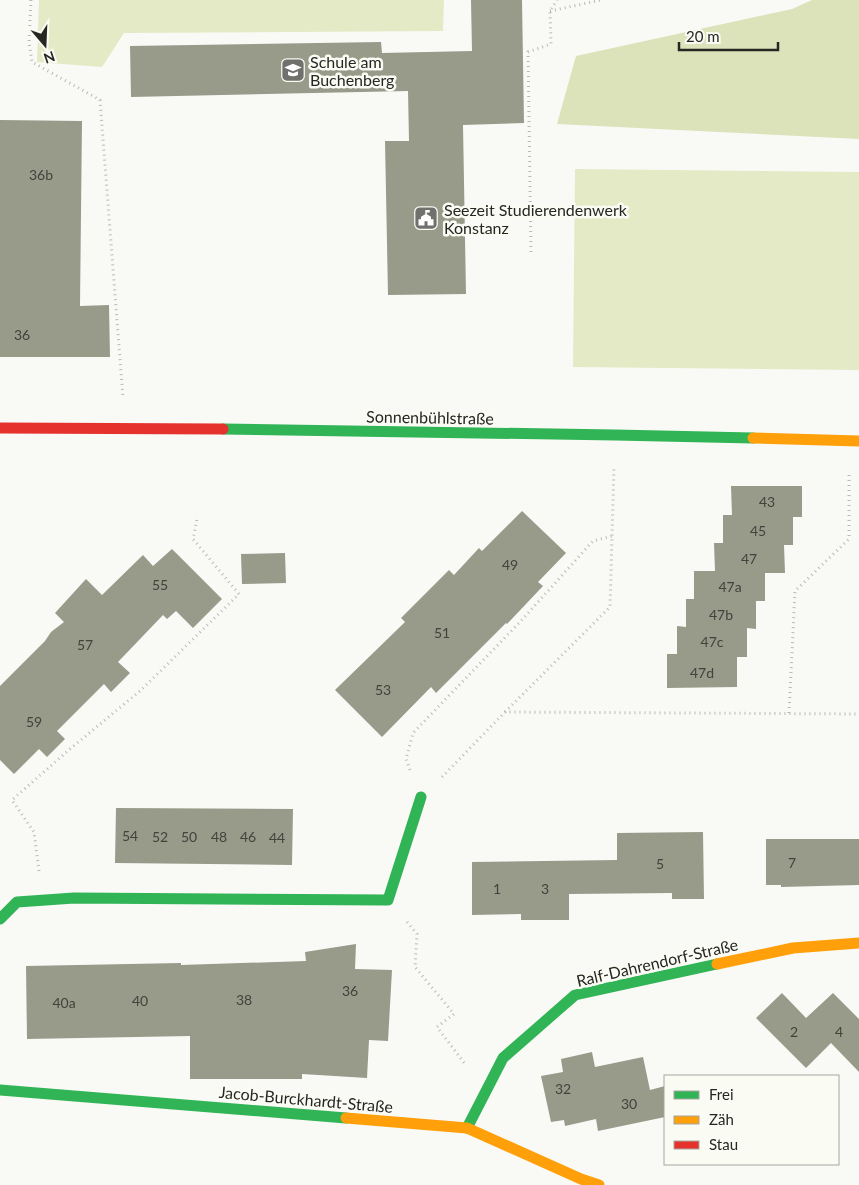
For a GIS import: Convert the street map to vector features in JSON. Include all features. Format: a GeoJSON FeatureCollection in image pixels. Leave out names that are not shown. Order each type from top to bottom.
{"type":"FeatureCollection","features":[{"type":"Feature","properties":{"kind":"street","name":"Sonnenbühlstraße"},"geometry":{"type":"LineString","coordinates":[[0,428],[615,435],[854,441]]}},
{"type":"Feature","properties":{"kind":"street"},"geometry":{"type":"LineString","coordinates":[[0,919],[17,902],[43,900],[84,898],[388,900],[421,797]]}},
{"type":"Feature","properties":{"kind":"street","name":"Ralf-Dahrendorf-Straße"},"geometry":{"type":"LineString","coordinates":[[467,1128],[503,1058],[575,995],[793,948],[859,943]]}},
{"type":"Feature","properties":{"kind":"street","name":"Jacob-Burckhardt-Straße"},"geometry":{"type":"LineString","coordinates":[[0,1090],[467,1128],[599,1185]]}},
{"type":"Feature","properties":{"kind":"path"},"geometry":{"type":"LineString","coordinates":[[31,0],[30,42],[32,62],[100,100],[125,428]]}},
{"type":"Feature","properties":{"kind":"path"},"geometry":{"type":"LineString","coordinates":[[531,252],[528,52],[551,44],[550,11],[557,0]]}},
{"type":"Feature","properties":{"kind":"path"},"geometry":{"type":"LineString","coordinates":[[550,11],[601,0]]}},
{"type":"Feature","properties":{"kind":"path"},"geometry":{"type":"LineString","coordinates":[[421,797],[610,607],[615,435]]}},
{"type":"Feature","properties":{"kind":"path"},"geometry":{"type":"LineString","coordinates":[[789,713],[795,591],[849,539],[854,441]]}},
{"type":"Feature","properties":{"kind":"path"},"geometry":{"type":"LineString","coordinates":[[43,900],[34,832],[12,800],[140,691],[239,594],[193,539],[197,519]]}},
{"type":"Feature","properties":{"kind":"path"},"geometry":{"type":"LineString","coordinates":[[413,733],[520,622],[593,541],[612,536]]}},
{"type":"Feature","properties":{"kind":"path"},"geometry":{"type":"LineString","coordinates":[[505,712],[859,714]]}},
{"type":"Feature","properties":{"kind":"path"},"geometry":{"type":"LineString","coordinates":[[388,900],[417,934],[415,967],[454,1014],[437,1027],[486,1092]]}},
{"type":"Feature","properties":{"kind":"green space"},"geometry":{"type":"Polygon","coordinates":[[[39,0],[444,0],[443,31],[124,33],[102,67],[37,62],[39,0]]]}},
{"type":"Feature","properties":{"kind":"green space"},"geometry":{"type":"Polygon","coordinates":[[[812,0],[859,0],[859,139],[557,124],[576,56],[792,9],[812,0]]]}},
{"type":"Feature","properties":{"kind":"green space"},"geometry":{"type":"Polygon","coordinates":[[[575,169],[859,172],[859,370],[573,367],[575,169]]]}},
{"type":"Feature","properties":{"kind":"building"},"geometry":{"type":"Polygon","coordinates":[[[471,0],[522,0],[524,123],[463,125],[466,294],[388,295],[385,141],[409,141],[408,91],[131,97],[130,46],[381,42],[382,53],[472,51],[471,0]]]}},
{"type":"Feature","properties":{"kind":"building"},"geometry":{"type":"Polygon","coordinates":[[[0,120],[82,121],[80,306],[109,305],[110,357],[0,357],[0,120]]]}},
{"type":"Feature","properties":{"kind":"building"},"geometry":{"type":"Polygon","coordinates":[[[731,486],[802,486],[802,517],[793,517],[793,545],[784,545],[785,573],[765,573],[765,601],[756,601],[756,629],[747,628],[747,657],[737,657],[737,687],[667,688],[667,654],[677,654],[677,626],[686,627],[686,599],[694,599],[694,571],[715,571],[714,543],[723,543],[723,515],[732,515],[731,486]]]}},
{"type":"Feature","properties":{"kind":"building"},"geometry":{"type":"Polygon","coordinates":[[[522,511],[566,553],[538,582],[543,586],[507,624],[436,693],[431,687],[382,737],[335,690],[405,622],[401,618],[449,570],[454,575],[479,548],[482,551],[522,511]]]}},
{"type":"Feature","properties":{"kind":"building"},"geometry":{"type":"Polygon","coordinates":[[[172,549],[222,599],[193,628],[176,611],[167,619],[163,615],[118,662],[130,673],[111,692],[104,684],[57,731],[65,739],[47,757],[39,749],[14,774],[0,760],[0,686],[45,641],[51,632],[64,622],[55,613],[86,579],[102,595],[143,555],[153,566],[172,549]]]}},
{"type":"Feature","properties":{"kind":"building"},"geometry":{"type":"Polygon","coordinates":[[[285,553],[286,583],[242,584],[241,554],[285,553]]]}},
{"type":"Feature","properties":{"kind":"building"},"geometry":{"type":"Polygon","coordinates":[[[116,808],[293,809],[292,865],[115,863],[116,808]]]}},
{"type":"Feature","properties":{"kind":"building"},"geometry":{"type":"Polygon","coordinates":[[[703,832],[704,899],[672,899],[672,893],[569,894],[569,920],[521,920],[521,914],[472,915],[472,862],[617,860],[617,833],[703,832]]]}},
{"type":"Feature","properties":{"kind":"building"},"geometry":{"type":"Polygon","coordinates":[[[766,839],[859,839],[859,885],[781,887],[781,885],[766,885],[766,839]]]}},
{"type":"Feature","properties":{"kind":"building"},"geometry":{"type":"Polygon","coordinates":[[[356,944],[355,969],[392,970],[388,1041],[369,1040],[367,1078],[302,1074],[302,1079],[190,1079],[190,1036],[27,1039],[26,966],[181,963],[181,965],[306,961],[305,952],[356,944]]]}},
{"type":"Feature","properties":{"kind":"building"},"geometry":{"type":"Polygon","coordinates":[[[782,993],[806,1018],[833,993],[859,1019],[859,1072],[831,1043],[806,1068],[756,1018],[782,993]]]}},
{"type":"Feature","properties":{"kind":"building"},"geometry":{"type":"Polygon","coordinates":[[[592,1052],[595,1067],[643,1057],[650,1090],[664,1086],[664,1117],[598,1131],[596,1119],[565,1126],[564,1120],[551,1122],[541,1076],[563,1072],[561,1059],[592,1052]]]}},
{"type":"Feature","properties":{"kind":"traffic: fast"},"geometry":{"type":"LineString","coordinates":[[223,429],[753,438]]}},
{"type":"Feature","properties":{"kind":"traffic: fast"},"geometry":{"type":"LineString","coordinates":[[0,919],[17,902],[74,898],[388,900],[421,797]]}},
{"type":"Feature","properties":{"kind":"traffic: fast"},"geometry":{"type":"LineString","coordinates":[[467,1128],[503,1058],[575,995],[717,964]]}},
{"type":"Feature","properties":{"kind":"traffic: fast"},"geometry":{"type":"LineString","coordinates":[[0,1090],[346,1118]]}},
{"type":"Feature","properties":{"kind":"traffic: slow"},"geometry":{"type":"LineString","coordinates":[[753,438],[859,441]]}},
{"type":"Feature","properties":{"kind":"traffic: slow"},"geometry":{"type":"LineString","coordinates":[[717,964],[793,948],[859,943]]}},
{"type":"Feature","properties":{"kind":"traffic: slow"},"geometry":{"type":"LineString","coordinates":[[346,1118],[467,1128],[581,1179],[599,1185]]}},
{"type":"Feature","properties":{"kind":"traffic: jam"},"geometry":{"type":"LineString","coordinates":[[0,428],[223,429]]}},
{"type":"Feature","properties":{"kind":"place","name":"Schule am Buchenberg"},"geometry":{"type":"Point","coordinates":[293,70]}},
{"type":"Feature","properties":{"kind":"place","name":"Seezeit Studierendenwerk Konstanz"},"geometry":{"type":"Point","coordinates":[426,218]}}]}
